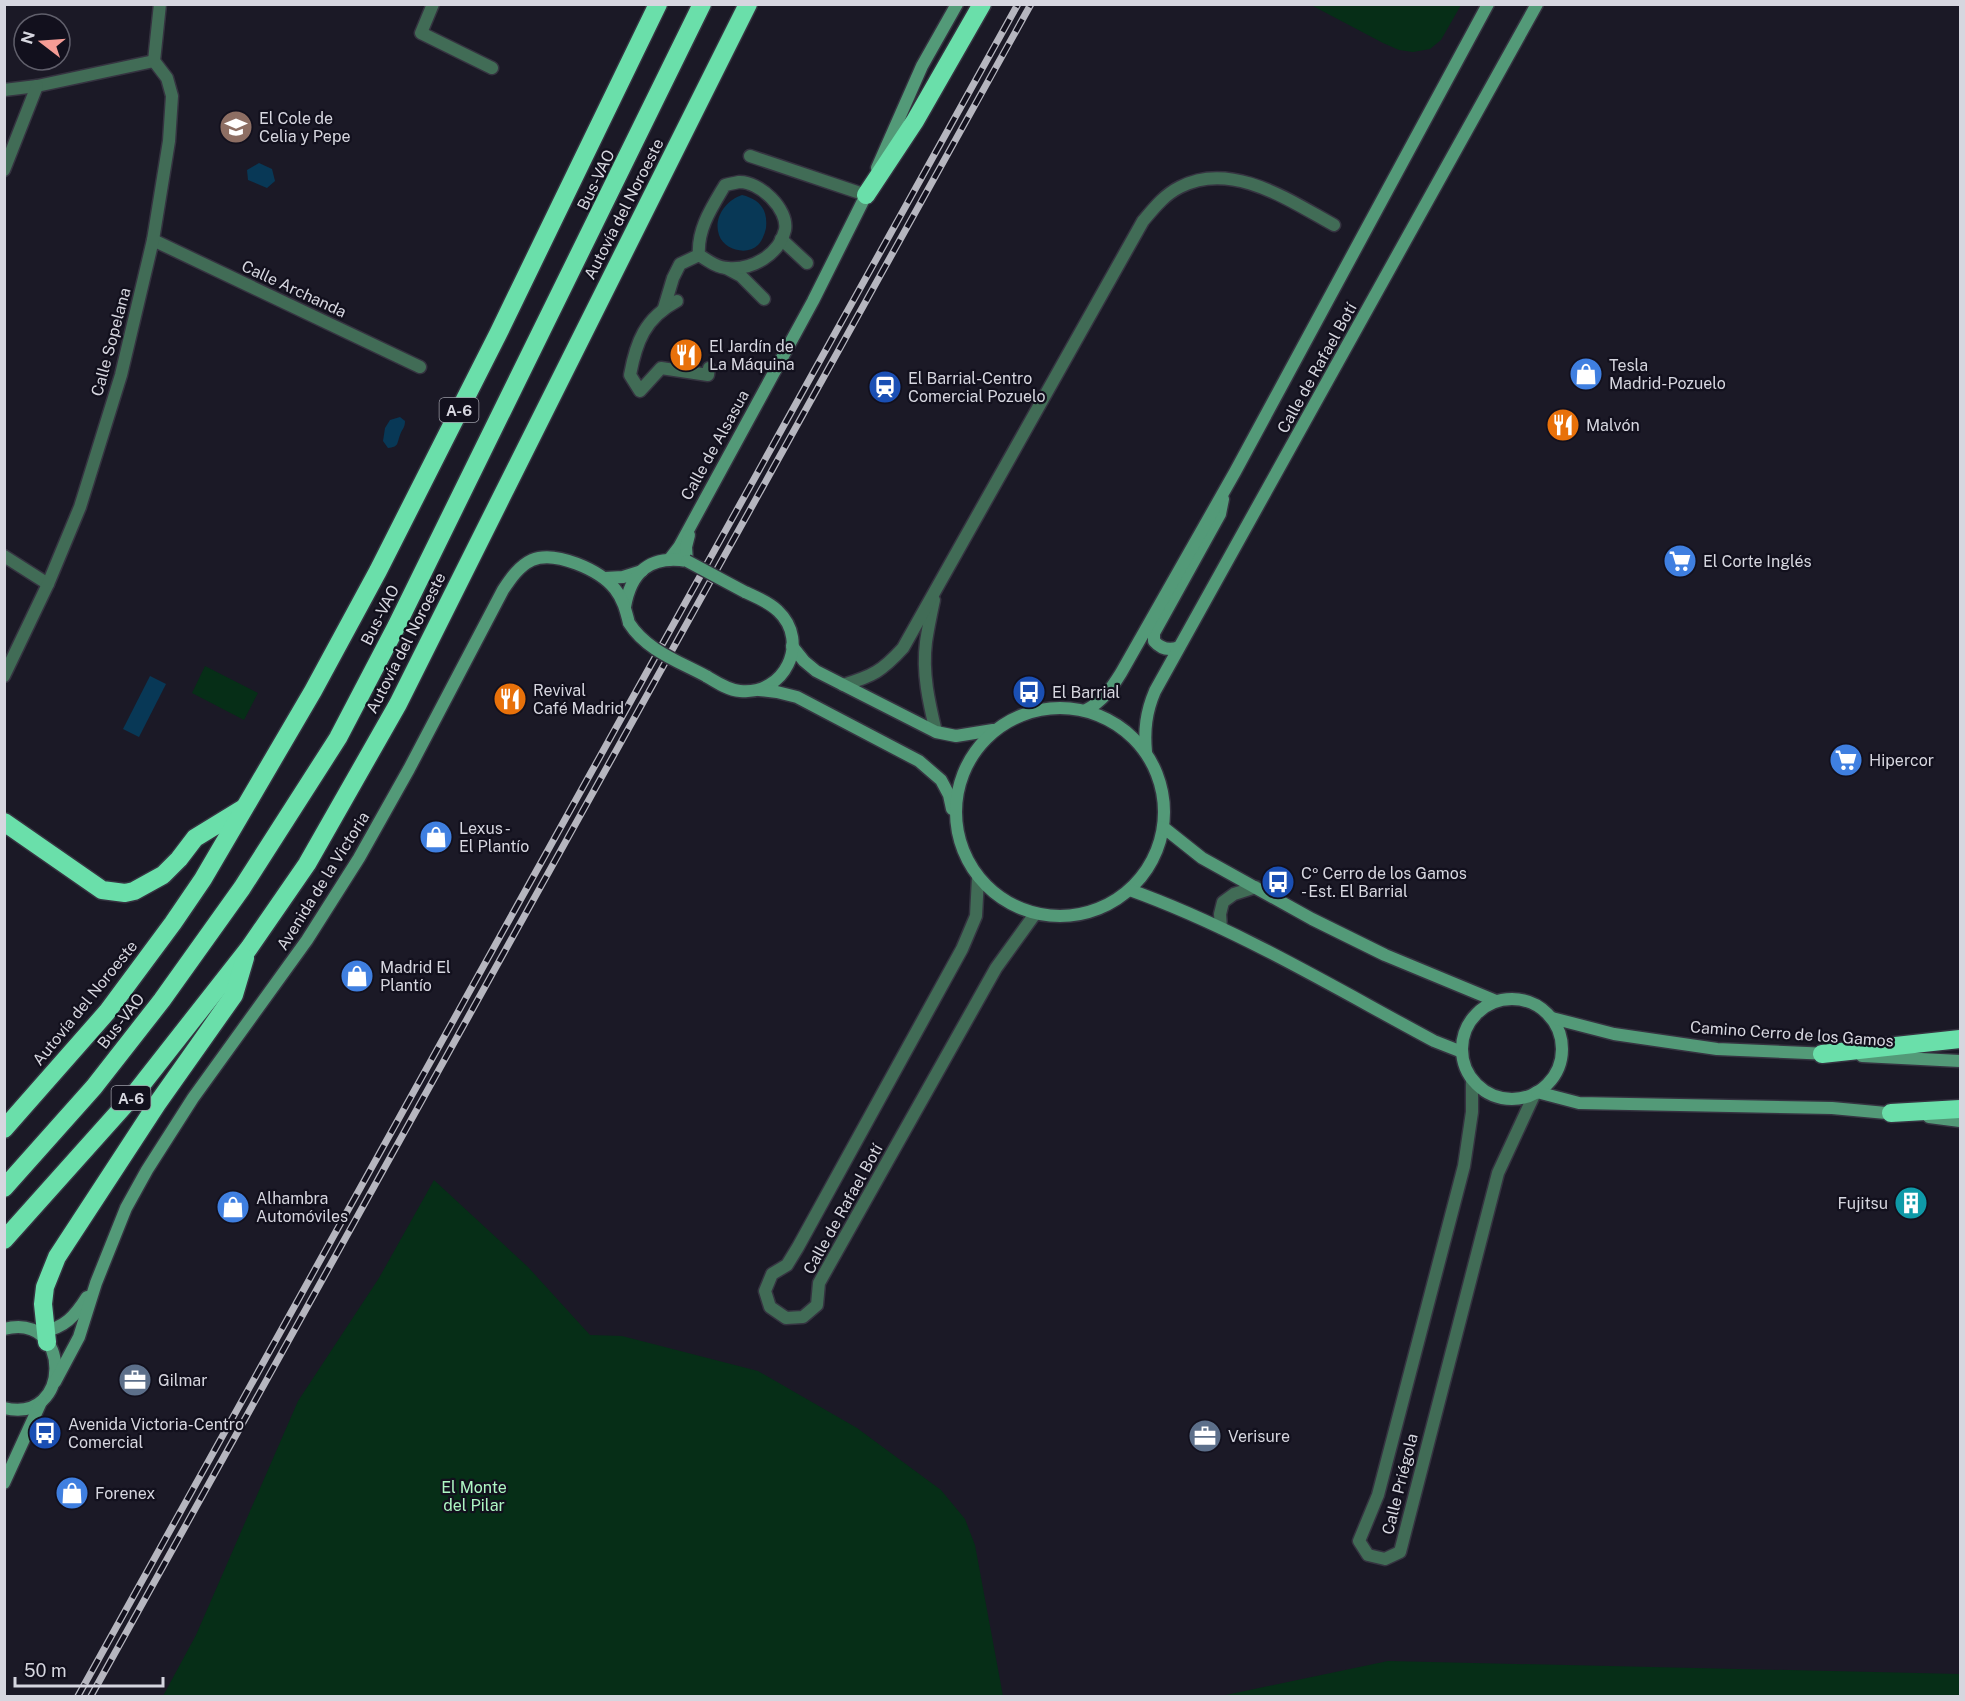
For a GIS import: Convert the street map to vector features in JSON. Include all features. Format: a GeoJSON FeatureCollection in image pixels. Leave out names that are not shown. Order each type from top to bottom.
{"type":"FeatureCollection","features":[{"type":"Feature","properties":{"kind":"highway","name":"Autovía del Noroeste"},"geometry":{"type":"LineString","coordinates":[[4,1129],[106,1012],[203,879],[314,691],[378,571],[492,344],[658,4]]}},
{"type":"Feature","properties":{"kind":"highway","name":"Bus-VAO"},"geometry":{"type":"LineString","coordinates":[[4,1188],[94,1087],[162,1000],[242,888],[338,738],[396,627],[702,4]]}},
{"type":"Feature","properties":{"kind":"highway"},"geometry":{"type":"LineString","coordinates":[[745,11],[759,4]]}},
{"type":"Feature","properties":{"kind":"highway"},"geometry":{"type":"LineString","coordinates":[[866,195],[910,129],[982,4]]}},
{"type":"Feature","properties":{"kind":"highway","name":"Autovía del Noroeste"},"geometry":{"type":"LineString","coordinates":[[4,1240],[132,1097],[249,948],[307,864],[398,704],[745,11]]}},
{"type":"Feature","properties":{"kind":"highway"},"geometry":{"type":"LineString","coordinates":[[4,822],[102,890],[125,893],[134,891],[163,875],[179,860],[195,838],[245,808]]}},
{"type":"Feature","properties":{"kind":"highway"},"geometry":{"type":"LineString","coordinates":[[43,1335],[45,1287],[57,1257],[157,1104],[234,995],[249,948]]}},
{"type":"Feature","properties":{"kind":"highway"},"geometry":{"type":"LineString","coordinates":[[1822,1054],[1960,1039]]}},
{"type":"Feature","properties":{"kind":"highway"},"geometry":{"type":"LineString","coordinates":[[1891,1113],[1960,1109]]}},
{"type":"Feature","properties":{"kind":"street"},"geometry":{"type":"LineString","coordinates":[[4,90],[37,86],[154,62],[160,4]]}},
{"type":"Feature","properties":{"kind":"street"},"geometry":{"type":"LineString","coordinates":[[433,4],[421,33],[492,68]]}},
{"type":"Feature","properties":{"kind":"street","name":"Calle de Alsasua"},"geometry":{"type":"LineString","coordinates":[[669,560],[679,547],[813,301],[866,195],[913,84],[957,4]]}},
{"type":"Feature","properties":{"kind":"street","name":"Calle de Rafael Botí"},"geometry":{"type":"LineString","coordinates":[[1086,710],[1099,703],[1121,673],[1223,492],[1488,4]]}},
{"type":"Feature","properties":{"kind":"street","name":"Calle de Rafael Botí"},"geometry":{"type":"LineString","coordinates":[[1146,752],[1144,725],[1155,691],[1537,4]]}},
{"type":"Feature","properties":{"kind":"street","name":"Calle Sopelana"},"geometry":{"type":"LineString","coordinates":[[4,676],[48,584],[80,507],[121,375],[153,240],[169,141],[172,96],[166,78],[154,62]]}},
{"type":"Feature","properties":{"kind":"street"},"geometry":{"type":"LineString","coordinates":[[4,170],[37,86]]}},
{"type":"Feature","properties":{"kind":"street"},"geometry":{"type":"LineString","coordinates":[[750,156],[866,195]]}},
{"type":"Feature","properties":{"kind":"street"},"geometry":{"type":"LineString","coordinates":[[843,685],[868,678],[886,666],[903,648],[1143,221],[1160,201],[1180,186],[1224,178],[1275,193],[1334,225]]}},
{"type":"Feature","properties":{"kind":"street"},"geometry":{"type":"LineString","coordinates":[[699,255],[698,241],[709,213],[725,185],[740,182],[761,189],[774,200],[782,213],[785,229],[781,239],[769,257],[746,266],[726,268]]}},
{"type":"Feature","properties":{"kind":"street"},"geometry":{"type":"LineString","coordinates":[[781,239],[807,263]]}},
{"type":"Feature","properties":{"kind":"street","name":"Calle Archanda"},"geometry":{"type":"LineString","coordinates":[[153,240],[420,367]]}},
{"type":"Feature","properties":{"kind":"street"},"geometry":{"type":"LineString","coordinates":[[699,255],[741,276],[764,299]]}},
{"type":"Feature","properties":{"kind":"street"},"geometry":{"type":"LineString","coordinates":[[664,308],[680,264],[699,255]]}},
{"type":"Feature","properties":{"kind":"street"},"geometry":{"type":"LineString","coordinates":[[677,301],[664,308],[649,324],[635,348],[630,375],[640,391],[661,368],[708,375],[709,368]]}},
{"type":"Feature","properties":{"kind":"street"},"geometry":{"type":"LineString","coordinates":[[1179,647],[1169,650],[1160,647],[1154,641],[1154,633],[1220,514],[1223,506],[1223,492]]}},
{"type":"Feature","properties":{"kind":"street","name":"Calle de Alsasua"},"geometry":{"type":"LineString","coordinates":[[687,561],[686,547],[693,520]]}},
{"type":"Feature","properties":{"kind":"street"},"geometry":{"type":"LineString","coordinates":[[4,556],[48,584]]}},
{"type":"Feature","properties":{"kind":"street","name":"Avenida de la Victoria"},"geometry":{"type":"LineString","coordinates":[[42,1401],[50,1392],[79,1337],[96,1283],[126,1208],[147,1170],[193,1098],[307,940],[359,858],[409,769],[503,590],[519,569],[531,560],[543,556],[556,557],[605,578]]}},
{"type":"Feature","properties":{"kind":"street"},"geometry":{"type":"LineString","coordinates":[[626,608],[628,591],[635,578],[646,567],[661,560],[669,560],[687,561],[778,611],[787,623],[792,637],[792,652],[788,666],[783,672],[767,687],[759,690]]}},
{"type":"Feature","properties":{"kind":"street"},"geometry":{"type":"LineString","coordinates":[[605,578],[623,577],[643,570]]}},
{"type":"Feature","properties":{"kind":"street"},"geometry":{"type":"LineString","coordinates":[[605,578],[616,590],[626,608],[629,623],[637,637],[647,645],[738,691],[759,690],[797,697],[920,761],[931,769],[941,780],[949,795],[962,850],[978,878],[1004,901],[1035,914],[1069,917],[1101,908],[1130,890],[1152,862],[1163,827],[1164,801],[1158,776],[1146,752],[1130,734],[1109,719],[1086,710],[1050,708],[1029,712],[1009,720],[985,739],[968,762],[957,789],[955,819]]}},
{"type":"Feature","properties":{"kind":"street"},"geometry":{"type":"LineString","coordinates":[[936,590],[926,643],[925,664],[927,691],[936,732]]}},
{"type":"Feature","properties":{"kind":"street"},"geometry":{"type":"LineString","coordinates":[[792,646],[816,671],[936,732],[956,736],[995,730]]}},
{"type":"Feature","properties":{"kind":"street"},"geometry":{"type":"LineString","coordinates":[[1163,827],[1202,858],[1312,919],[1385,955],[1496,1001]]}},
{"type":"Feature","properties":{"kind":"street","name":"Calle de Rafael Botí"},"geometry":{"type":"LineString","coordinates":[[978,878],[976,916],[962,949],[798,1248],[787,1265],[772,1274],[765,1291],[770,1307],[786,1318],[803,1317],[817,1305],[819,1283],[996,968],[1035,914]]}},
{"type":"Feature","properties":{"kind":"street"},"geometry":{"type":"LineString","coordinates":[[1221,928],[1220,914],[1223,902],[1234,894],[1256,887]]}},
{"type":"Feature","properties":{"kind":"street"},"geometry":{"type":"LineString","coordinates":[[1130,890],[1176,906],[1434,1041],[1462,1052]]}},
{"type":"Feature","properties":{"kind":"street"},"geometry":{"type":"LineString","coordinates":[[1524,1000],[1538,1006],[1552,1018],[1559,1034],[1562,1050],[1559,1067],[1550,1081],[1536,1093],[1520,1098],[1506,1098],[1481,1088],[1472,1079],[1465,1066],[1462,1052],[1464,1035],[1471,1021],[1482,1009],[1496,1001],[1524,1000]]}},
{"type":"Feature","properties":{"kind":"street","name":"Camino Cerro de los Gamos"},"geometry":{"type":"LineString","coordinates":[[1552,1018],[1614,1034],[1717,1049],[1960,1061]]}},
{"type":"Feature","properties":{"kind":"street","name":"Calle Priégola"},"geometry":{"type":"LineString","coordinates":[[1472,1079],[1472,1112],[1464,1166],[1378,1495],[1359,1541],[1368,1555],[1385,1559],[1400,1552],[1498,1173],[1536,1093]]}},
{"type":"Feature","properties":{"kind":"street"},"geometry":{"type":"LineString","coordinates":[[1536,1093],[1579,1103],[1832,1108],[1960,1121]]}},
{"type":"Feature","properties":{"kind":"street","name":"Avenida de la Victoria"},"geometry":{"type":"LineString","coordinates":[[43,1335],[66,1324],[77,1313],[96,1283]]}},
{"type":"Feature","properties":{"kind":"street"},"geometry":{"type":"LineString","coordinates":[[4,1329],[24,1328],[43,1335],[56,1360],[55,1382]]}},
{"type":"Feature","properties":{"kind":"street"},"geometry":{"type":"LineString","coordinates":[[4,1408],[19,1410],[42,1401]]}},
{"type":"Feature","properties":{"kind":"street"},"geometry":{"type":"LineString","coordinates":[[4,1483],[42,1401]]}},
{"type":"Feature","properties":{"kind":"green space"},"geometry":{"type":"Polygon","coordinates":[[[1311,5],[1461,5],[1441,40],[1430,49],[1413,52],[1399,50],[1383,43],[1311,5]]]}},
{"type":"Feature","properties":{"kind":"green space"},"geometry":{"type":"Polygon","coordinates":[[[205,666],[258,693],[244,720],[192,693],[205,666]]]}},
{"type":"Feature","properties":{"kind":"green space","name":"El Monte del Pilar"},"geometry":{"type":"Polygon","coordinates":[[[434,1180],[528,1267],[590,1335],[622,1336],[758,1371],[857,1428],[941,1490],[965,1519],[975,1545],[1003,1696],[163,1696],[196,1635],[298,1401],[379,1278],[434,1180]]]}},
{"type":"Feature","properties":{"kind":"green space"},"geometry":{"type":"Polygon","coordinates":[[[1388,1661],[1960,1674],[1960,1696],[1221,1696],[1388,1661]]]}},
{"type":"Feature","properties":{"kind":"water"},"geometry":{"type":"Polygon","coordinates":[[[259,163],[272,169],[275,181],[267,188],[248,180],[247,170],[259,163]]]}},
{"type":"Feature","properties":{"kind":"water"},"geometry":{"type":"Polygon","coordinates":[[[742,195],[758,202],[764,210],[766,228],[759,243],[753,248],[742,251],[731,248],[722,240],[719,235],[718,222],[726,205],[742,195]]]}},
{"type":"Feature","properties":{"kind":"water"},"geometry":{"type":"Polygon","coordinates":[[[400,417],[405,421],[404,427],[397,444],[388,448],[383,441],[385,428],[390,420],[400,417]]]}},
{"type":"Feature","properties":{"kind":"water"},"geometry":{"type":"Polygon","coordinates":[[[150,676],[166,684],[139,737],[123,729],[150,676]]]}},
{"type":"Feature","properties":{"kind":"railway"},"geometry":{"type":"LineString","coordinates":[[78,1696],[1018,4]]}},
{"type":"Feature","properties":{"kind":"railway"},"geometry":{"type":"LineString","coordinates":[[91,1696],[1031,4]]}},
{"type":"Feature","properties":{"kind":"place","name":"El Cole de Celia y Pepe"},"geometry":{"type":"Point","coordinates":[236,127]}},
{"type":"Feature","properties":{"kind":"place","name":"El Jardín de La Máquina"},"geometry":{"type":"Point","coordinates":[686,355]}},
{"type":"Feature","properties":{"kind":"place","name":"Tesla Madrid-Pozuelo"},"geometry":{"type":"Point","coordinates":[1586,374]}},
{"type":"Feature","properties":{"kind":"place","name":"El Barrial-Centro Comercial Pozuelo"},"geometry":{"type":"Point","coordinates":[885,387]}},
{"type":"Feature","properties":{"kind":"place","name":"Malvón"},"geometry":{"type":"Point","coordinates":[1563,425]}},
{"type":"Feature","properties":{"kind":"place","name":"El Corte Inglés"},"geometry":{"type":"Point","coordinates":[1680,561]}},
{"type":"Feature","properties":{"kind":"place","name":"El Barrial"},"geometry":{"type":"Point","coordinates":[1029,692]}},
{"type":"Feature","properties":{"kind":"place","name":"Revival Café Madrid"},"geometry":{"type":"Point","coordinates":[510,699]}},
{"type":"Feature","properties":{"kind":"place","name":"Hipercor"},"geometry":{"type":"Point","coordinates":[1846,760]}},
{"type":"Feature","properties":{"kind":"place","name":"Lexus - El Plantío"},"geometry":{"type":"Point","coordinates":[436,837]}},
{"type":"Feature","properties":{"kind":"place","name":"Cº Cerro de los Gamos - Est. El Barrial"},"geometry":{"type":"Point","coordinates":[1278,882]}},
{"type":"Feature","properties":{"kind":"place","name":"Madrid El Plantío"},"geometry":{"type":"Point","coordinates":[357,976]}},
{"type":"Feature","properties":{"kind":"place","name":"Fujitsu"},"geometry":{"type":"Point","coordinates":[1911,1203]}},
{"type":"Feature","properties":{"kind":"place","name":"Alhambra Automóviles"},"geometry":{"type":"Point","coordinates":[233,1207]}},
{"type":"Feature","properties":{"kind":"place","name":"Gilmar"},"geometry":{"type":"Point","coordinates":[135,1380]}},
{"type":"Feature","properties":{"kind":"place","name":"Avenida Victoria-Centro Comercial"},"geometry":{"type":"Point","coordinates":[45,1433]}},
{"type":"Feature","properties":{"kind":"place","name":"Verisure"},"geometry":{"type":"Point","coordinates":[1205,1436]}},
{"type":"Feature","properties":{"kind":"place","name":"Forenex"},"geometry":{"type":"Point","coordinates":[72,1493]}}]}
